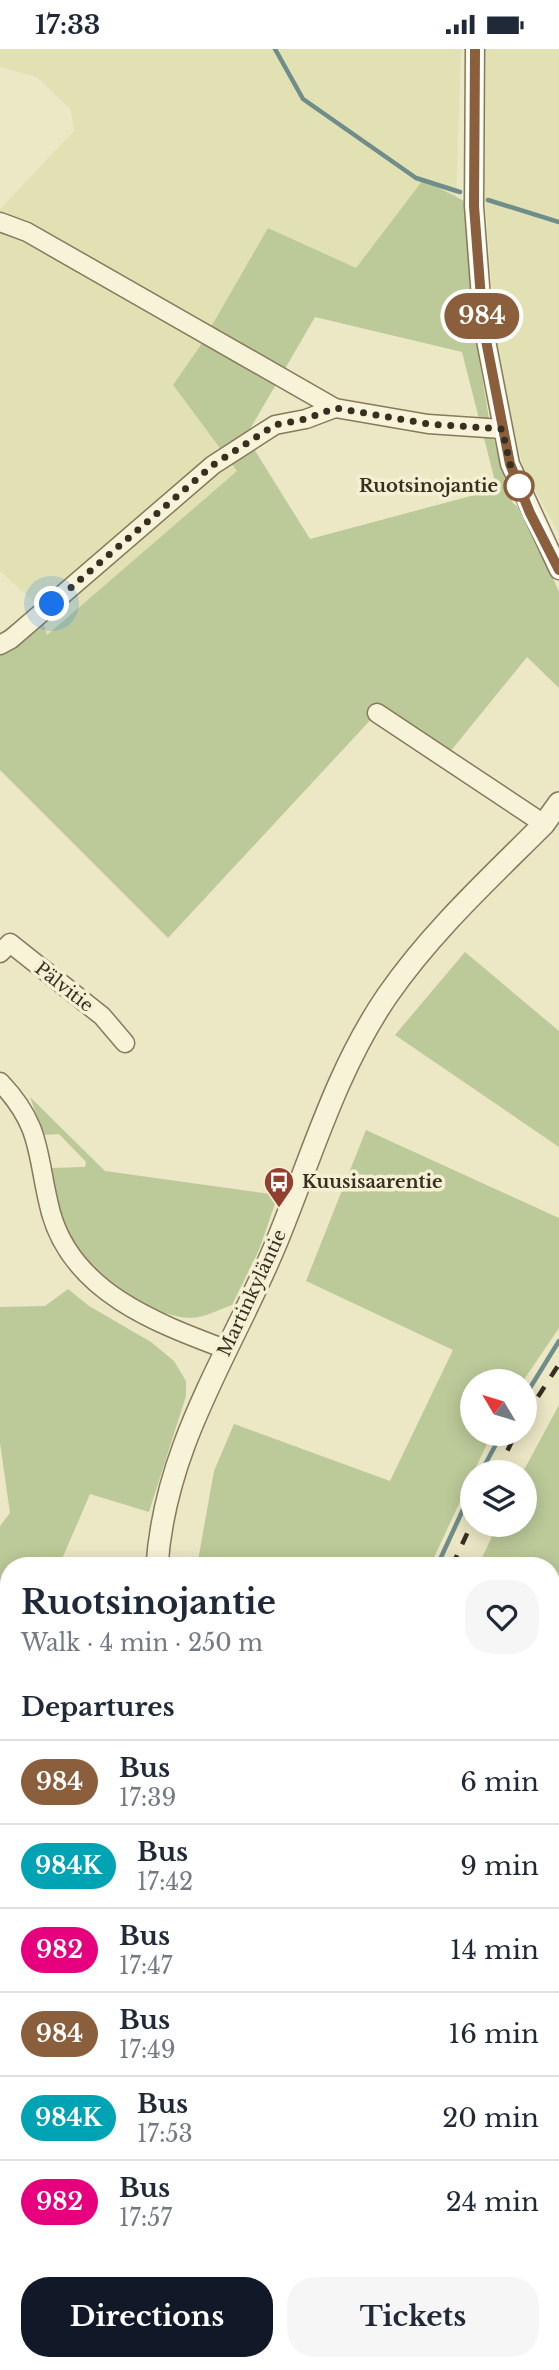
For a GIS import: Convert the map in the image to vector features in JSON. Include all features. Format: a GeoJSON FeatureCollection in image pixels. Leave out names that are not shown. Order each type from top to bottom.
{"type":"FeatureCollection","features":[{"type":"Feature","properties":{"kind":"street"},"geometry":{"type":"LineString","coordinates":[[475,49],[475,219],[483,325],[510,464],[530,513],[559,570]]}},
{"type":"Feature","properties":{"kind":"street"},"geometry":{"type":"LineString","coordinates":[[0,222],[27,232],[335,408],[429,424],[502,429]]}},
{"type":"Feature","properties":{"kind":"street"},"geometry":{"type":"LineString","coordinates":[[0,645],[12,639],[213,465],[275,425],[306,419],[335,408]]}},
{"type":"Feature","properties":{"kind":"street"},"geometry":{"type":"LineString","coordinates":[[377,713],[544,824]]}},
{"type":"Feature","properties":{"kind":"street","name":"Martinkyläntie"},"geometry":{"type":"LineString","coordinates":[[157,1557],[159,1531],[173,1475],[202,1399],[274,1250],[310,1163],[330,1105],[362,1034],[419,953],[544,824],[559,803]]}},
{"type":"Feature","properties":{"kind":"street","name":"Pälvitie"},"geometry":{"type":"LineString","coordinates":[[0,953],[10,943],[102,1016],[125,1043]]}},
{"type":"Feature","properties":{"kind":"street"},"geometry":{"type":"LineString","coordinates":[[0,1082],[15,1097],[38,1143],[51,1213],[58,1232],[73,1257],[94,1283],[159,1322],[225,1349]]}},
{"type":"Feature","properties":{"kind":"green space"},"geometry":{"type":"Polygon","coordinates":[[[0,49],[461,49],[456,199],[423,181],[356,268],[200,346],[173,385],[237,471],[47,635],[38,606],[0,571],[0,209],[74,131],[71,110],[37,77],[0,67],[0,49]]]}},
{"type":"Feature","properties":{"kind":"green space"},"geometry":{"type":"Polygon","coordinates":[[[486,49],[559,49],[559,534],[524,470],[498,369],[485,199],[486,49]]]}},
{"type":"Feature","properties":{"kind":"green space"},"geometry":{"type":"Polygon","coordinates":[[[423,180],[474,206],[483,325],[473,322],[491,431],[504,471],[504,484],[513,503],[523,511],[559,592],[559,688],[527,657],[445,758],[376,714],[168,938],[0,770],[0,633],[38,606],[47,635],[237,471],[173,385],[200,346],[268,228],[356,268],[423,180]],[[315,317],[246,436],[310,539],[497,489],[462,352],[315,317]]]}},
{"type":"Feature","properties":{"kind":"green space"},"geometry":{"type":"Polygon","coordinates":[[[465,952],[559,1031],[559,1147],[395,1035],[465,952]]]}},
{"type":"Feature","properties":{"kind":"green space"},"geometry":{"type":"Polygon","coordinates":[[[30,1097],[105,1171],[278,1195],[259,1250],[232,1305],[195,1318],[176,1316],[127,1295],[97,1273],[71,1240],[63,1221],[50,1168],[85,1167],[86,1162],[59,1134],[44,1135],[30,1097]]]}},
{"type":"Feature","properties":{"kind":"green space"},"geometry":{"type":"Polygon","coordinates":[[[366,1130],[559,1218],[559,1328],[531,1369],[460,1369],[460,1446],[486,1446],[479,1460],[460,1460],[460,1502],[434,1557],[199,1557],[214,1471],[234,1424],[390,1481],[453,1350],[306,1281],[366,1130]]]}},
{"type":"Feature","properties":{"kind":"green space"},"geometry":{"type":"Polygon","coordinates":[[[68,1289],[89,1306],[151,1342],[174,1361],[186,1381],[186,1396],[149,1512],[90,1494],[63,1557],[0,1557],[0,1526],[10,1513],[0,1443],[0,1307],[45,1306],[68,1289]]]}},
{"type":"Feature","properties":{"kind":"green space"},"geometry":{"type":"Polygon","coordinates":[[[559,1405],[559,1557],[482,1557],[492,1537],[537,1537],[537,1460],[529,1460],[559,1405]]]}},
{"type":"Feature","properties":{"kind":"waterway"},"geometry":{"type":"LineString","coordinates":[[275,49],[303,99],[416,178],[460,192]]}},
{"type":"Feature","properties":{"kind":"waterway"},"geometry":{"type":"LineString","coordinates":[[488,200],[559,222]]}},
{"type":"Feature","properties":{"kind":"waterway"},"geometry":{"type":"LineString","coordinates":[[537,1377],[559,1341]]}},
{"type":"Feature","properties":{"kind":"waterway"},"geometry":{"type":"LineString","coordinates":[[487,1460],[495,1446]]}},
{"type":"Feature","properties":{"kind":"waterway"},"geometry":{"type":"LineString","coordinates":[[441,1557],[460,1516]]}},
{"type":"Feature","properties":{"kind":"railway"},"geometry":{"type":"LineString","coordinates":[[537,1398],[559,1364]]}},
{"type":"Feature","properties":{"kind":"railway"},"geometry":{"type":"LineString","coordinates":[[503,1460],[510,1446]]}},
{"type":"Feature","properties":{"kind":"railway"},"geometry":{"type":"LineString","coordinates":[[456,1557],[465,1537]]}},
{"type":"Feature","properties":{"kind":"bus line","name":"984"},"geometry":{"type":"LineString","coordinates":[[475,49],[474,206],[483,325],[510,464],[530,513],[559,570]]}},
{"type":"Feature","properties":{"kind":"place","name":"Ruotsinojantie"},"geometry":{"type":"Point","coordinates":[519,486]}},
{"type":"Feature","properties":{"kind":"place","name":"Kuusisaarentie"},"geometry":{"type":"Point","coordinates":[279,1209]}},
{"type":"Feature","properties":{"kind":"route"},"geometry":{"type":"LineString","coordinates":[[52,604],[213,465],[275,425],[306,419],[335,408],[429,424],[502,429],[510,464],[519,486]]}}]}
